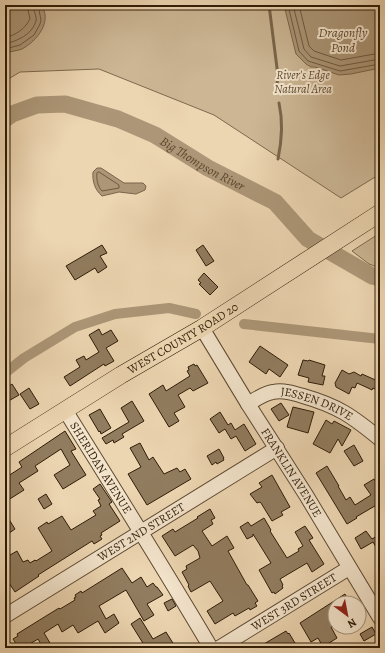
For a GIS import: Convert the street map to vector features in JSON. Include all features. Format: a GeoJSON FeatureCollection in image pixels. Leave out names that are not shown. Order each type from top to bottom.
{"type":"FeatureCollection","features":[{"type":"Feature","properties":{"kind":"main road","name":"WEST COUNTY ROAD 20"},"geometry":{"type":"LineString","coordinates":[[5,448],[121,375],[202,328],[380,213]]}},
{"type":"Feature","properties":{"kind":"street","name":"FRANKLIN AVENUE"},"geometry":{"type":"LineString","coordinates":[[202,328],[380,618]]}},
{"type":"Feature","properties":{"kind":"street","name":"JESSEN DRIVE"},"geometry":{"type":"LineString","coordinates":[[248,404],[272,392],[290,392],[338,408],[356,419],[380,439]]}},
{"type":"Feature","properties":{"kind":"street","name":"SHERIDAN AVENUE"},"geometry":{"type":"LineString","coordinates":[[65,410],[177,590],[211,648]]}},
{"type":"Feature","properties":{"kind":"street","name":"WEST 2ND STREET"},"geometry":{"type":"LineString","coordinates":[[5,616],[277,448]]}},
{"type":"Feature","properties":{"kind":"street","name":"WEST 3RD STREET"},"geometry":{"type":"LineString","coordinates":[[219,648],[349,568]]}},
{"type":"Feature","properties":{"kind":"green space","name":"River's Edge Natural Area"},"geometry":{"type":"Polygon","coordinates":[[[5,5],[380,5],[380,174],[341,198],[214,115],[99,69],[20,72],[5,81],[5,5]]]}},
{"type":"Feature","properties":{"kind":"green space"},"geometry":{"type":"Polygon","coordinates":[[[380,233],[380,268],[369,264],[352,251],[380,233]]]}},
{"type":"Feature","properties":{"kind":"water"},"geometry":{"type":"Polygon","coordinates":[[[5,5],[41,5],[45,18],[42,30],[33,41],[22,49],[6,53],[5,55],[5,5]]]}},
{"type":"Feature","properties":{"kind":"water","name":"Dragonfly Pond"},"geometry":{"type":"Polygon","coordinates":[[[284,5],[380,5],[380,68],[339,75],[311,67],[306,64],[296,54],[284,5]]]}},
{"type":"Feature","properties":{"kind":"water"},"geometry":{"type":"Polygon","coordinates":[[[97,168],[101,168],[124,183],[143,183],[146,186],[145,190],[136,194],[119,192],[102,196],[96,188],[93,179],[93,172],[97,168]]]}},
{"type":"Feature","properties":{"kind":"building"},"geometry":{"type":"Polygon","coordinates":[[[102,245],[107,253],[100,256],[107,267],[98,273],[95,268],[75,280],[66,266],[102,245]]]}},
{"type":"Feature","properties":{"kind":"building"},"geometry":{"type":"Polygon","coordinates":[[[203,245],[214,261],[206,266],[196,250],[203,245]]]}},
{"type":"Feature","properties":{"kind":"building"},"geometry":{"type":"Polygon","coordinates":[[[204,273],[218,287],[210,295],[199,284],[201,283],[198,280],[204,273]]]}},
{"type":"Feature","properties":{"kind":"building"},"geometry":{"type":"Polygon","coordinates":[[[99,329],[102,335],[111,330],[118,341],[106,348],[114,361],[105,366],[104,364],[70,386],[64,377],[80,367],[76,360],[84,356],[86,360],[99,352],[89,335],[99,329]]]}},
{"type":"Feature","properties":{"kind":"building"},"geometry":{"type":"Polygon","coordinates":[[[260,346],[288,365],[280,377],[269,369],[266,374],[249,362],[260,346]]]}},
{"type":"Feature","properties":{"kind":"building"},"geometry":{"type":"Polygon","coordinates":[[[303,360],[309,360],[325,365],[322,376],[325,376],[323,385],[308,382],[309,378],[298,375],[303,360]]]}},
{"type":"Feature","properties":{"kind":"building"},"geometry":{"type":"Polygon","coordinates":[[[194,364],[195,366],[197,365],[208,383],[193,391],[190,388],[178,395],[185,407],[174,413],[179,421],[169,427],[149,394],[163,385],[166,391],[190,376],[187,371],[189,370],[188,367],[194,364]]]}},
{"type":"Feature","properties":{"kind":"building"},"geometry":{"type":"Polygon","coordinates":[[[342,370],[349,374],[354,372],[361,376],[362,374],[380,382],[380,384],[377,390],[373,388],[372,390],[357,383],[355,388],[352,387],[349,394],[336,387],[335,383],[342,370]]]}},
{"type":"Feature","properties":{"kind":"building"},"geometry":{"type":"Polygon","coordinates":[[[12,384],[19,395],[5,403],[5,389],[12,384]]]}},
{"type":"Feature","properties":{"kind":"building"},"geometry":{"type":"Polygon","coordinates":[[[29,388],[39,404],[30,409],[20,394],[29,388]]]}},
{"type":"Feature","properties":{"kind":"building"},"geometry":{"type":"Polygon","coordinates":[[[132,401],[144,421],[122,434],[124,437],[114,443],[113,440],[106,444],[102,438],[129,422],[121,408],[132,401]]]}},
{"type":"Feature","properties":{"kind":"building"},"geometry":{"type":"Polygon","coordinates":[[[281,403],[289,415],[279,421],[271,409],[281,403]]]}},
{"type":"Feature","properties":{"kind":"building"},"geometry":{"type":"Polygon","coordinates":[[[293,407],[314,412],[308,433],[287,427],[293,407]]]}},
{"type":"Feature","properties":{"kind":"building"},"geometry":{"type":"Polygon","coordinates":[[[100,409],[111,428],[101,434],[89,415],[100,409]]]}},
{"type":"Feature","properties":{"kind":"building"},"geometry":{"type":"Polygon","coordinates":[[[220,412],[228,425],[231,423],[235,430],[244,424],[256,444],[245,451],[236,436],[231,439],[225,429],[219,433],[210,419],[220,412]]]}},
{"type":"Feature","properties":{"kind":"building"},"geometry":{"type":"Polygon","coordinates":[[[326,420],[332,424],[334,421],[351,430],[342,446],[338,439],[330,453],[313,444],[326,420]]]}},
{"type":"Feature","properties":{"kind":"building"},"geometry":{"type":"Polygon","coordinates":[[[65,431],[76,449],[71,451],[86,475],[63,489],[54,475],[70,465],[61,449],[35,466],[38,471],[19,483],[24,490],[5,502],[5,493],[8,491],[5,486],[5,478],[22,467],[19,462],[65,431]]]}},
{"type":"Feature","properties":{"kind":"building"},"geometry":{"type":"Polygon","coordinates":[[[140,443],[149,460],[153,457],[164,474],[177,468],[180,472],[185,469],[191,479],[147,505],[128,474],[141,467],[130,448],[140,443]]]}},
{"type":"Feature","properties":{"kind":"building"},"geometry":{"type":"Polygon","coordinates":[[[354,445],[363,461],[354,466],[344,451],[354,445]]]}},
{"type":"Feature","properties":{"kind":"building"},"geometry":{"type":"Polygon","coordinates":[[[219,449],[224,460],[217,464],[216,462],[212,465],[207,456],[219,449]]]}},
{"type":"Feature","properties":{"kind":"building"},"geometry":{"type":"Polygon","coordinates":[[[327,466],[346,500],[350,497],[355,505],[371,495],[364,485],[374,479],[376,482],[380,479],[380,503],[347,524],[316,473],[327,466]]]}},
{"type":"Feature","properties":{"kind":"building"},"geometry":{"type":"Polygon","coordinates":[[[272,475],[290,507],[281,512],[283,515],[272,521],[261,503],[257,503],[250,494],[262,487],[259,483],[272,475]]]}},
{"type":"Feature","properties":{"kind":"building"},"geometry":{"type":"Polygon","coordinates":[[[100,484],[112,502],[109,504],[120,521],[101,533],[102,535],[100,536],[102,539],[94,544],[92,541],[38,575],[39,576],[15,592],[5,577],[5,558],[17,551],[23,562],[28,560],[30,563],[52,551],[38,528],[47,522],[48,524],[62,516],[71,530],[96,515],[93,511],[101,506],[98,500],[100,499],[93,489],[100,484]]]}},
{"type":"Feature","properties":{"kind":"building"},"geometry":{"type":"Polygon","coordinates":[[[46,494],[52,504],[44,509],[38,499],[46,494]]]}},
{"type":"Feature","properties":{"kind":"building"},"geometry":{"type":"Polygon","coordinates":[[[210,509],[215,518],[211,520],[213,524],[202,531],[212,546],[227,536],[234,548],[228,551],[247,585],[258,601],[255,603],[257,606],[250,610],[249,608],[235,616],[233,613],[215,624],[207,611],[223,601],[210,581],[191,592],[182,572],[187,569],[186,566],[200,558],[198,551],[193,545],[175,556],[162,536],[173,529],[175,532],[210,509]]]}},
{"type":"Feature","properties":{"kind":"building"},"geometry":{"type":"Polygon","coordinates":[[[5,513],[15,529],[5,536],[5,513]]]}},
{"type":"Feature","properties":{"kind":"building"},"geometry":{"type":"Polygon","coordinates":[[[264,518],[271,530],[270,531],[287,558],[299,551],[298,549],[303,546],[295,532],[305,526],[313,538],[309,540],[324,564],[312,572],[307,563],[280,579],[283,588],[275,594],[274,592],[272,593],[259,570],[271,563],[253,534],[253,536],[247,539],[240,527],[248,522],[251,526],[264,518]]]}},
{"type":"Feature","properties":{"kind":"building"},"geometry":{"type":"Polygon","coordinates":[[[366,531],[372,539],[380,534],[380,554],[373,542],[361,549],[355,538],[366,531]]]}},
{"type":"Feature","properties":{"kind":"building"},"geometry":{"type":"Polygon","coordinates":[[[122,568],[132,583],[141,577],[147,587],[153,583],[163,595],[147,604],[154,615],[144,621],[126,590],[99,606],[106,619],[114,614],[119,623],[105,633],[98,621],[78,633],[73,625],[62,632],[58,624],[44,633],[53,648],[43,648],[38,639],[23,648],[19,648],[13,639],[18,636],[17,634],[75,600],[75,595],[81,591],[82,593],[122,568]]]}},
{"type":"Feature","properties":{"kind":"building"},"geometry":{"type":"Polygon","coordinates":[[[172,599],[176,606],[168,611],[164,603],[172,599]]]}},
{"type":"Feature","properties":{"kind":"building"},"geometry":{"type":"Polygon","coordinates":[[[327,606],[327,635],[335,635],[337,638],[323,647],[318,638],[311,642],[300,623],[327,606]]]}},
{"type":"Feature","properties":{"kind":"building"},"geometry":{"type":"Polygon","coordinates":[[[140,618],[153,639],[166,632],[176,648],[146,648],[131,624],[140,618]]]}},
{"type":"Feature","properties":{"kind":"building"},"geometry":{"type":"Polygon","coordinates":[[[372,627],[376,634],[364,641],[361,635],[367,635],[367,630],[372,627]]]}},
{"type":"Feature","properties":{"kind":"building"},"geometry":{"type":"Polygon","coordinates":[[[286,631],[288,634],[289,633],[298,648],[257,648],[286,631]]]}},
{"type":"Feature","properties":{"kind":"waterway"},"geometry":{"type":"LineString","coordinates":[[269,5],[278,76],[276,92]]}},
{"type":"Feature","properties":{"kind":"waterway"},"geometry":{"type":"LineString","coordinates":[[278,159],[282,131],[279,103]]}},
{"type":"Feature","properties":{"kind":"waterway","name":"Big Thompson River"},"geometry":{"type":"LineString","coordinates":[[5,119],[12,114],[37,105],[65,104],[118,119],[155,135],[208,168],[275,202],[308,239],[372,276],[380,278]]}},
{"type":"Feature","properties":{"kind":"waterway"},"geometry":{"type":"LineString","coordinates":[[5,373],[24,358],[75,327],[115,314],[169,308],[196,314]]}},
{"type":"Feature","properties":{"kind":"waterway"},"geometry":{"type":"LineString","coordinates":[[244,324],[380,339]]}}]}
